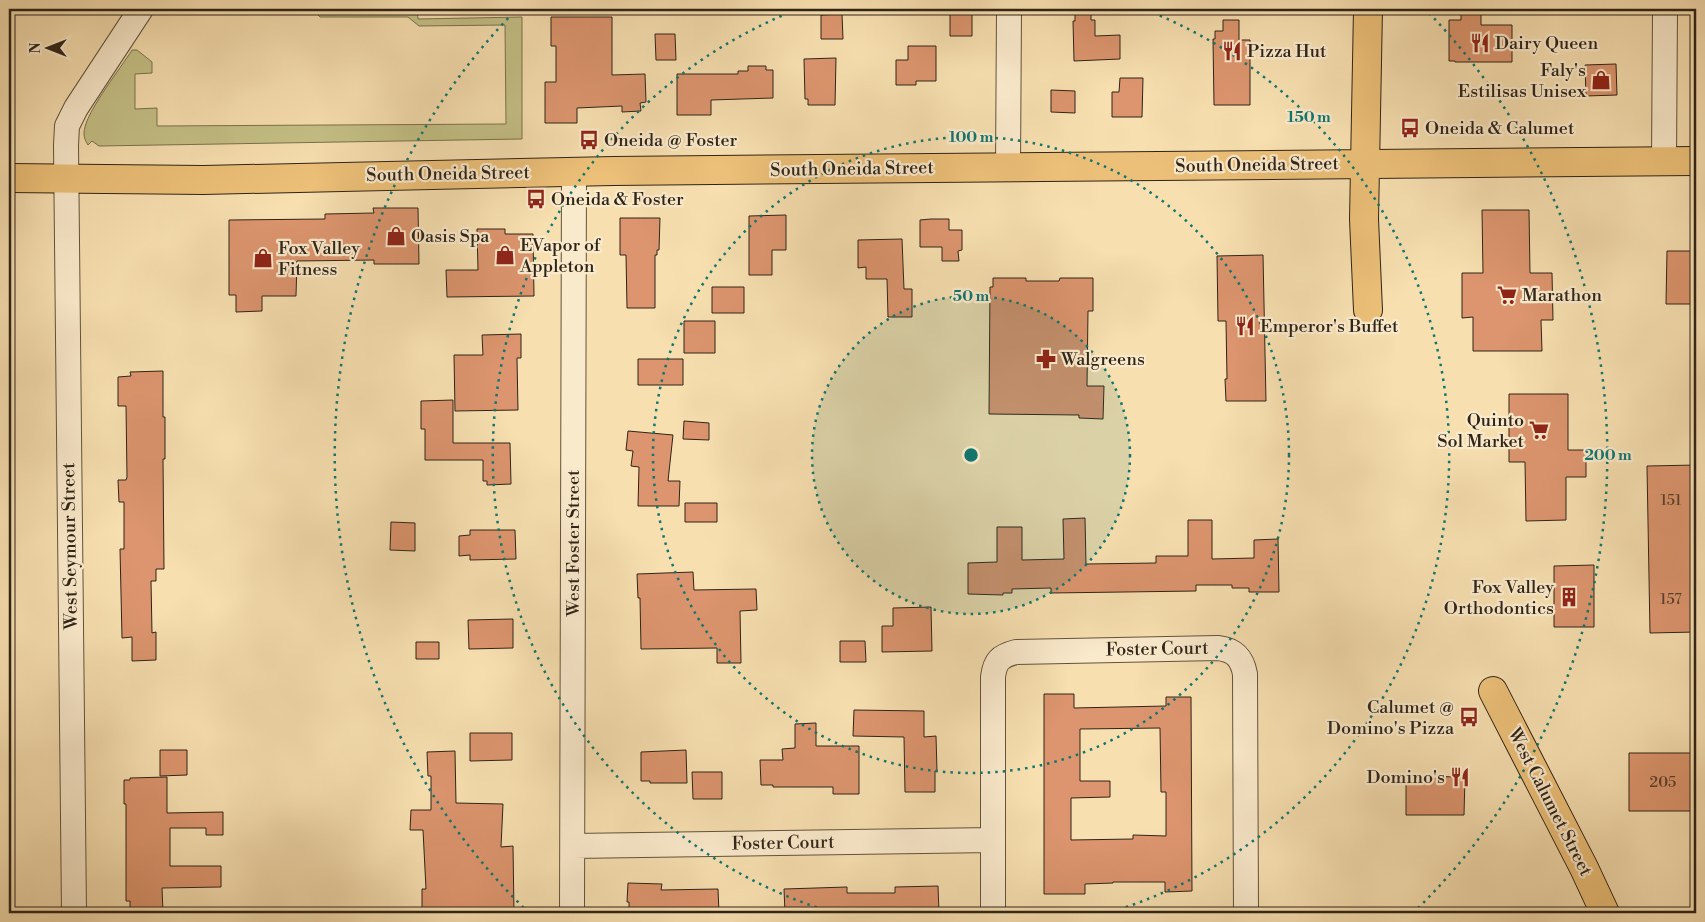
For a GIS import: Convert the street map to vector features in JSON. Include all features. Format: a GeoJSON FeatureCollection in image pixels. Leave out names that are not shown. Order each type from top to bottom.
{"type":"FeatureCollection","features":[{"type":"Feature","properties":{"kind":"main road"},"geometry":{"type":"LineString","coordinates":[[1368,9],[1364,229],[1368,310]]}},
{"type":"Feature","properties":{"kind":"main road","name":"South Oneida Street"},"geometry":{"type":"LineString","coordinates":[[9,178],[203,180],[574,172],[1696,160]]}},
{"type":"Feature","properties":{"kind":"main road","name":"West Calumet Street"},"geometry":{"type":"LineString","coordinates":[[1493,691],[1584,868],[1605,913]]}},
{"type":"Feature","properties":{"kind":"street","name":"West Seymour Street"},"geometry":{"type":"LineString","coordinates":[[74,913],[65,178],[67,126],[76,108],[141,9]]}},
{"type":"Feature","properties":{"kind":"street"},"geometry":{"type":"LineString","coordinates":[[1008,168],[1009,9]]}},
{"type":"Feature","properties":{"kind":"street"},"geometry":{"type":"LineString","coordinates":[[1664,161],[1665,9]]}},
{"type":"Feature","properties":{"kind":"street","name":"West Foster Street"},"geometry":{"type":"LineString","coordinates":[[572,913],[574,172]]}},
{"type":"Feature","properties":{"kind":"street","name":"Foster Court"},"geometry":{"type":"LineString","coordinates":[[993,913],[993,677],[994,667],[998,659],[1006,654],[1016,652],[1218,648],[1229,649],[1238,656],[1243,664],[1245,674],[1246,913]]}},
{"type":"Feature","properties":{"kind":"street","name":"Foster Court"},"geometry":{"type":"LineString","coordinates":[[573,846],[993,840]]}},
{"type":"Feature","properties":{"kind":"shaded area"},"geometry":{"type":"Polygon","coordinates":[[[318,9],[417,9],[418,19],[522,17],[522,139],[99,146],[92,141],[88,145],[84,132],[88,119],[132,50],[137,50],[152,62],[152,73],[135,74],[135,109],[157,108],[157,126],[506,124],[505,25],[419,26],[408,17],[320,17],[318,9]]]}},
{"type":"Feature","properties":{"kind":"building"},"geometry":{"type":"Polygon","coordinates":[[[950,9],[972,9],[972,36],[950,36],[950,9]]]}},
{"type":"Feature","properties":{"kind":"building","name":"Dairy Queen"},"geometry":{"type":"Polygon","coordinates":[[[1461,9],[1481,9],[1481,25],[1512,25],[1512,62],[1449,61],[1449,20],[1461,20],[1461,9]]]}},
{"type":"Feature","properties":{"kind":"building"},"geometry":{"type":"Polygon","coordinates":[[[1075,11],[1091,11],[1091,20],[1095,20],[1095,36],[1120,35],[1120,59],[1074,61],[1073,21],[1075,21],[1075,11]]]}},
{"type":"Feature","properties":{"kind":"building"},"geometry":{"type":"Polygon","coordinates":[[[842,14],[843,39],[821,39],[821,15],[842,14]]]}},
{"type":"Feature","properties":{"kind":"building"},"geometry":{"type":"Polygon","coordinates":[[[551,17],[612,17],[612,75],[645,74],[646,102],[640,103],[641,111],[622,112],[622,106],[577,108],[577,123],[545,123],[545,82],[556,82],[556,46],[551,46],[551,17]]]}},
{"type":"Feature","properties":{"kind":"building","name":"Pizza Hut"},"geometry":{"type":"Polygon","coordinates":[[[1223,20],[1239,20],[1239,40],[1250,40],[1250,105],[1214,105],[1213,39],[1215,39],[1215,31],[1223,31],[1223,20]]]}},
{"type":"Feature","properties":{"kind":"building"},"geometry":{"type":"Polygon","coordinates":[[[655,34],[675,34],[676,60],[656,60],[655,34]]]}},
{"type":"Feature","properties":{"kind":"building"},"geometry":{"type":"Polygon","coordinates":[[[908,46],[936,46],[936,81],[916,81],[916,85],[896,85],[896,60],[908,60],[908,46]]]}},
{"type":"Feature","properties":{"kind":"building"},"geometry":{"type":"Polygon","coordinates":[[[836,58],[835,105],[808,105],[808,99],[805,99],[804,59],[836,58]]]}},
{"type":"Feature","properties":{"kind":"building","name":"Faly's Estilisas Unisex"},"geometry":{"type":"Polygon","coordinates":[[[1616,64],[1617,95],[1586,96],[1585,65],[1616,64]]]}},
{"type":"Feature","properties":{"kind":"building"},"geometry":{"type":"Polygon","coordinates":[[[748,66],[766,66],[766,70],[773,70],[773,98],[711,100],[711,115],[677,115],[677,74],[738,74],[738,71],[748,71],[748,66]]]}},
{"type":"Feature","properties":{"kind":"building"},"geometry":{"type":"Polygon","coordinates":[[[1120,78],[1143,78],[1142,117],[1112,117],[1112,92],[1119,92],[1120,78]]]}},
{"type":"Feature","properties":{"kind":"building"},"geometry":{"type":"Polygon","coordinates":[[[1051,90],[1075,91],[1075,113],[1051,112],[1051,90]]]}},
{"type":"Feature","properties":{"kind":"building"},"geometry":{"type":"Polygon","coordinates":[[[373,208],[418,208],[419,264],[374,264],[374,260],[297,261],[296,296],[262,296],[262,311],[236,312],[236,295],[229,295],[229,220],[325,219],[325,214],[374,213],[373,208]]]}},
{"type":"Feature","properties":{"kind":"building","name":"Marathon"},"geometry":{"type":"Polygon","coordinates":[[[1482,210],[1529,210],[1530,273],[1552,273],[1553,320],[1541,320],[1542,351],[1473,351],[1473,317],[1462,318],[1462,273],[1483,273],[1482,210]]]}},
{"type":"Feature","properties":{"kind":"building"},"geometry":{"type":"Polygon","coordinates":[[[786,215],[786,250],[772,250],[772,275],[749,275],[749,216],[786,215]]]}},
{"type":"Feature","properties":{"kind":"building"},"geometry":{"type":"Polygon","coordinates":[[[620,218],[660,218],[659,250],[657,250],[657,255],[655,255],[655,308],[627,308],[626,255],[620,255],[620,218]]]}},
{"type":"Feature","properties":{"kind":"building"},"geometry":{"type":"Polygon","coordinates":[[[949,219],[949,230],[962,230],[962,250],[958,251],[959,261],[942,261],[942,247],[920,247],[920,220],[949,219]]]}},
{"type":"Feature","properties":{"kind":"building","name":"EVapor of Appleton"},"geometry":{"type":"Polygon","coordinates":[[[477,229],[505,229],[505,234],[533,234],[534,296],[447,297],[446,270],[478,270],[477,229]]]}},
{"type":"Feature","properties":{"kind":"building"},"geometry":{"type":"Polygon","coordinates":[[[902,239],[904,289],[912,289],[912,317],[888,317],[887,279],[866,279],[866,267],[858,268],[858,240],[902,239]]]}},
{"type":"Feature","properties":{"kind":"building"},"geometry":{"type":"Polygon","coordinates":[[[1667,251],[1696,251],[1696,304],[1666,304],[1667,251]]]}},
{"type":"Feature","properties":{"kind":"building","name":"Emperor's Buffet"},"geometry":{"type":"Polygon","coordinates":[[[1263,255],[1266,401],[1226,401],[1226,321],[1218,321],[1217,256],[1263,255]]]}},
{"type":"Feature","properties":{"kind":"building","name":"Walgreens"},"geometry":{"type":"Polygon","coordinates":[[[993,278],[1059,281],[1060,278],[1093,278],[1093,311],[1088,311],[1087,386],[1104,386],[1103,419],[1079,418],[1079,415],[989,414],[990,287],[993,287],[993,278]]]}},
{"type":"Feature","properties":{"kind":"building"},"geometry":{"type":"Polygon","coordinates":[[[712,287],[744,287],[744,313],[712,313],[712,287]]]}},
{"type":"Feature","properties":{"kind":"building"},"geometry":{"type":"Polygon","coordinates":[[[684,321],[715,321],[715,353],[684,353],[684,321]]]}},
{"type":"Feature","properties":{"kind":"building"},"geometry":{"type":"Polygon","coordinates":[[[521,334],[521,358],[517,358],[518,410],[455,411],[454,355],[483,355],[482,335],[521,334]]]}},
{"type":"Feature","properties":{"kind":"building"},"geometry":{"type":"Polygon","coordinates":[[[638,359],[683,359],[683,385],[638,385],[638,359]]]}},
{"type":"Feature","properties":{"kind":"building"},"geometry":{"type":"Polygon","coordinates":[[[163,371],[163,417],[165,417],[165,459],[163,459],[164,569],[156,569],[156,581],[151,581],[152,633],[156,632],[156,660],[132,661],[132,637],[122,638],[120,549],[124,549],[124,502],[119,502],[118,480],[126,480],[127,477],[126,406],[118,406],[118,377],[131,376],[130,372],[163,371]]]}},
{"type":"Feature","properties":{"kind":"building"},"geometry":{"type":"Polygon","coordinates":[[[1509,394],[1568,394],[1568,450],[1586,450],[1586,477],[1566,477],[1566,520],[1526,521],[1525,462],[1509,462],[1509,394]]]}},
{"type":"Feature","properties":{"kind":"building"},"geometry":{"type":"Polygon","coordinates":[[[453,400],[453,443],[510,443],[511,484],[487,485],[487,481],[483,481],[483,460],[425,460],[425,429],[421,429],[421,401],[453,400]]]}},
{"type":"Feature","properties":{"kind":"building"},"geometry":{"type":"Polygon","coordinates":[[[684,421],[709,423],[709,440],[683,439],[684,421]]]}},
{"type":"Feature","properties":{"kind":"building"},"geometry":{"type":"Polygon","coordinates":[[[628,431],[673,435],[668,481],[680,481],[679,506],[638,506],[639,467],[631,466],[633,451],[626,450],[628,431]]]}},
{"type":"Feature","properties":{"kind":"building"},"geometry":{"type":"Polygon","coordinates":[[[1696,465],[1696,632],[1650,633],[1647,466],[1696,465]]]}},
{"type":"Feature","properties":{"kind":"building"},"geometry":{"type":"Polygon","coordinates":[[[685,503],[717,503],[717,522],[685,522],[685,503]]]}},
{"type":"Feature","properties":{"kind":"building"},"geometry":{"type":"Polygon","coordinates":[[[1085,518],[1086,564],[1156,563],[1156,556],[1188,556],[1188,520],[1212,520],[1212,559],[1254,558],[1254,540],[1278,539],[1279,592],[1249,592],[1249,588],[1232,588],[1232,585],[1196,585],[1196,591],[1051,593],[1051,588],[1012,589],[1012,593],[1003,593],[1003,595],[968,594],[968,563],[997,562],[997,527],[1022,527],[1022,560],[1064,559],[1063,519],[1085,518]]]}},
{"type":"Feature","properties":{"kind":"building"},"geometry":{"type":"Polygon","coordinates":[[[391,522],[415,523],[415,551],[390,550],[391,522]]]}},
{"type":"Feature","properties":{"kind":"building"},"geometry":{"type":"Polygon","coordinates":[[[470,530],[515,530],[516,559],[470,560],[470,555],[459,556],[459,536],[470,535],[470,530]]]}},
{"type":"Feature","properties":{"kind":"building","name":"Fox Valley Orthodontics"},"geometry":{"type":"Polygon","coordinates":[[[1594,565],[1594,627],[1554,627],[1554,566],[1594,565]]]}},
{"type":"Feature","properties":{"kind":"building"},"geometry":{"type":"Polygon","coordinates":[[[693,572],[694,590],[756,589],[757,610],[740,611],[741,663],[717,663],[717,648],[641,649],[640,598],[638,598],[637,574],[693,572]]]}},
{"type":"Feature","properties":{"kind":"building"},"geometry":{"type":"Polygon","coordinates":[[[931,607],[932,651],[882,652],[882,626],[893,626],[893,608],[931,607]]]}},
{"type":"Feature","properties":{"kind":"building"},"geometry":{"type":"Polygon","coordinates":[[[513,619],[513,648],[469,649],[468,620],[513,619]]]}},
{"type":"Feature","properties":{"kind":"building"},"geometry":{"type":"Polygon","coordinates":[[[840,641],[865,641],[866,662],[840,662],[840,641]]]}},
{"type":"Feature","properties":{"kind":"building"},"geometry":{"type":"Polygon","coordinates":[[[416,642],[439,642],[439,659],[416,659],[416,642]]]}},
{"type":"Feature","properties":{"kind":"building"},"geometry":{"type":"Polygon","coordinates":[[[1044,694],[1074,694],[1074,708],[1166,706],[1166,697],[1191,697],[1192,891],[1165,892],[1165,882],[1113,882],[1085,884],[1085,894],[1044,894],[1044,694]],[[1160,728],[1080,729],[1080,781],[1110,781],[1110,797],[1071,798],[1071,840],[1133,839],[1133,835],[1166,836],[1166,792],[1161,792],[1160,728]]]}},
{"type":"Feature","properties":{"kind":"building"},"geometry":{"type":"Polygon","coordinates":[[[854,710],[924,711],[924,737],[936,736],[937,771],[935,771],[935,792],[905,792],[904,737],[853,736],[854,710]]]}},
{"type":"Feature","properties":{"kind":"building"},"geometry":{"type":"Polygon","coordinates":[[[816,723],[816,746],[859,746],[859,794],[833,794],[833,787],[773,787],[773,785],[761,785],[760,760],[783,760],[782,749],[795,748],[795,724],[816,723]]]}},
{"type":"Feature","properties":{"kind":"building"},"geometry":{"type":"Polygon","coordinates":[[[470,733],[512,733],[512,760],[470,761],[470,733]]]}},
{"type":"Feature","properties":{"kind":"building"},"geometry":{"type":"Polygon","coordinates":[[[160,750],[187,750],[187,775],[160,776],[160,750]]]}},
{"type":"Feature","properties":{"kind":"building"},"geometry":{"type":"Polygon","coordinates":[[[686,750],[687,783],[650,783],[650,781],[641,781],[641,752],[686,750]]]}},
{"type":"Feature","properties":{"kind":"building"},"geometry":{"type":"Polygon","coordinates":[[[455,751],[456,803],[503,804],[501,847],[513,846],[514,913],[422,913],[422,889],[426,889],[423,830],[410,830],[411,810],[431,810],[431,776],[428,776],[427,752],[455,751]]]}},
{"type":"Feature","properties":{"kind":"building"},"geometry":{"type":"Polygon","coordinates":[[[1629,753],[1696,753],[1696,811],[1629,811],[1629,753]]]}},
{"type":"Feature","properties":{"kind":"building"},"geometry":{"type":"Polygon","coordinates":[[[692,772],[722,772],[722,799],[693,799],[692,772]]]}},
{"type":"Feature","properties":{"kind":"building"},"geometry":{"type":"Polygon","coordinates":[[[1406,776],[1465,777],[1464,815],[1406,815],[1406,776]]]}},
{"type":"Feature","properties":{"kind":"building"},"geometry":{"type":"Polygon","coordinates":[[[167,777],[167,813],[223,812],[223,835],[206,835],[206,828],[170,828],[170,866],[221,866],[221,887],[162,888],[163,913],[130,913],[130,901],[126,901],[126,804],[124,804],[124,780],[130,780],[130,778],[167,777]]]}},
{"type":"Feature","properties":{"kind":"building"},"geometry":{"type":"Polygon","coordinates":[[[628,883],[662,884],[661,890],[718,889],[719,913],[629,913],[629,902],[627,902],[628,883]]]}},
{"type":"Feature","properties":{"kind":"building"},"geometry":{"type":"Polygon","coordinates":[[[938,886],[939,913],[785,913],[784,889],[847,887],[847,893],[895,893],[895,887],[938,886]]]}},
{"type":"Feature","properties":{"kind":"place","name":"Dairy Queen"},"geometry":{"type":"Point","coordinates":[1480,43]}},
{"type":"Feature","properties":{"kind":"place","name":"Pizza Hut"},"geometry":{"type":"Point","coordinates":[1232,51]}},
{"type":"Feature","properties":{"kind":"place","name":"Faly's Estilisas Unisex"},"geometry":{"type":"Point","coordinates":[1601,80]}},
{"type":"Feature","properties":{"kind":"place","name":"Oneida & Calumet"},"geometry":{"type":"Point","coordinates":[1410,128]}},
{"type":"Feature","properties":{"kind":"place","name":"Oneida @ Foster"},"geometry":{"type":"Point","coordinates":[589,140]}},
{"type":"Feature","properties":{"kind":"place","name":"Oneida & Foster"},"geometry":{"type":"Point","coordinates":[536,199]}},
{"type":"Feature","properties":{"kind":"place","name":"Oasis Spa"},"geometry":{"type":"Point","coordinates":[396,236]}},
{"type":"Feature","properties":{"kind":"place","name":"EVapor of Appleton"},"geometry":{"type":"Point","coordinates":[505,255]}},
{"type":"Feature","properties":{"kind":"place","name":"Fox Valley Fitness"},"geometry":{"type":"Point","coordinates":[263,258]}},
{"type":"Feature","properties":{"kind":"place","name":"Marathon"},"geometry":{"type":"Point","coordinates":[1507,295]}},
{"type":"Feature","properties":{"kind":"place","name":"Emperor's Buffet"},"geometry":{"type":"Point","coordinates":[1245,326]}},
{"type":"Feature","properties":{"kind":"place","name":"Walgreens"},"geometry":{"type":"Point","coordinates":[1046,359]}},
{"type":"Feature","properties":{"kind":"place","name":"Quinto Sol Market"},"geometry":{"type":"Point","coordinates":[1539,430]}},
{"type":"Feature","properties":{"kind":"place","name":"Fox Valley Orthodontics"},"geometry":{"type":"Point","coordinates":[1569,597]}},
{"type":"Feature","properties":{"kind":"place","name":"Calumet @ Domino's Pizza"},"geometry":{"type":"Point","coordinates":[1469,717]}},
{"type":"Feature","properties":{"kind":"place","name":"Domino's"},"geometry":{"type":"Point","coordinates":[1460,777]}}]}
